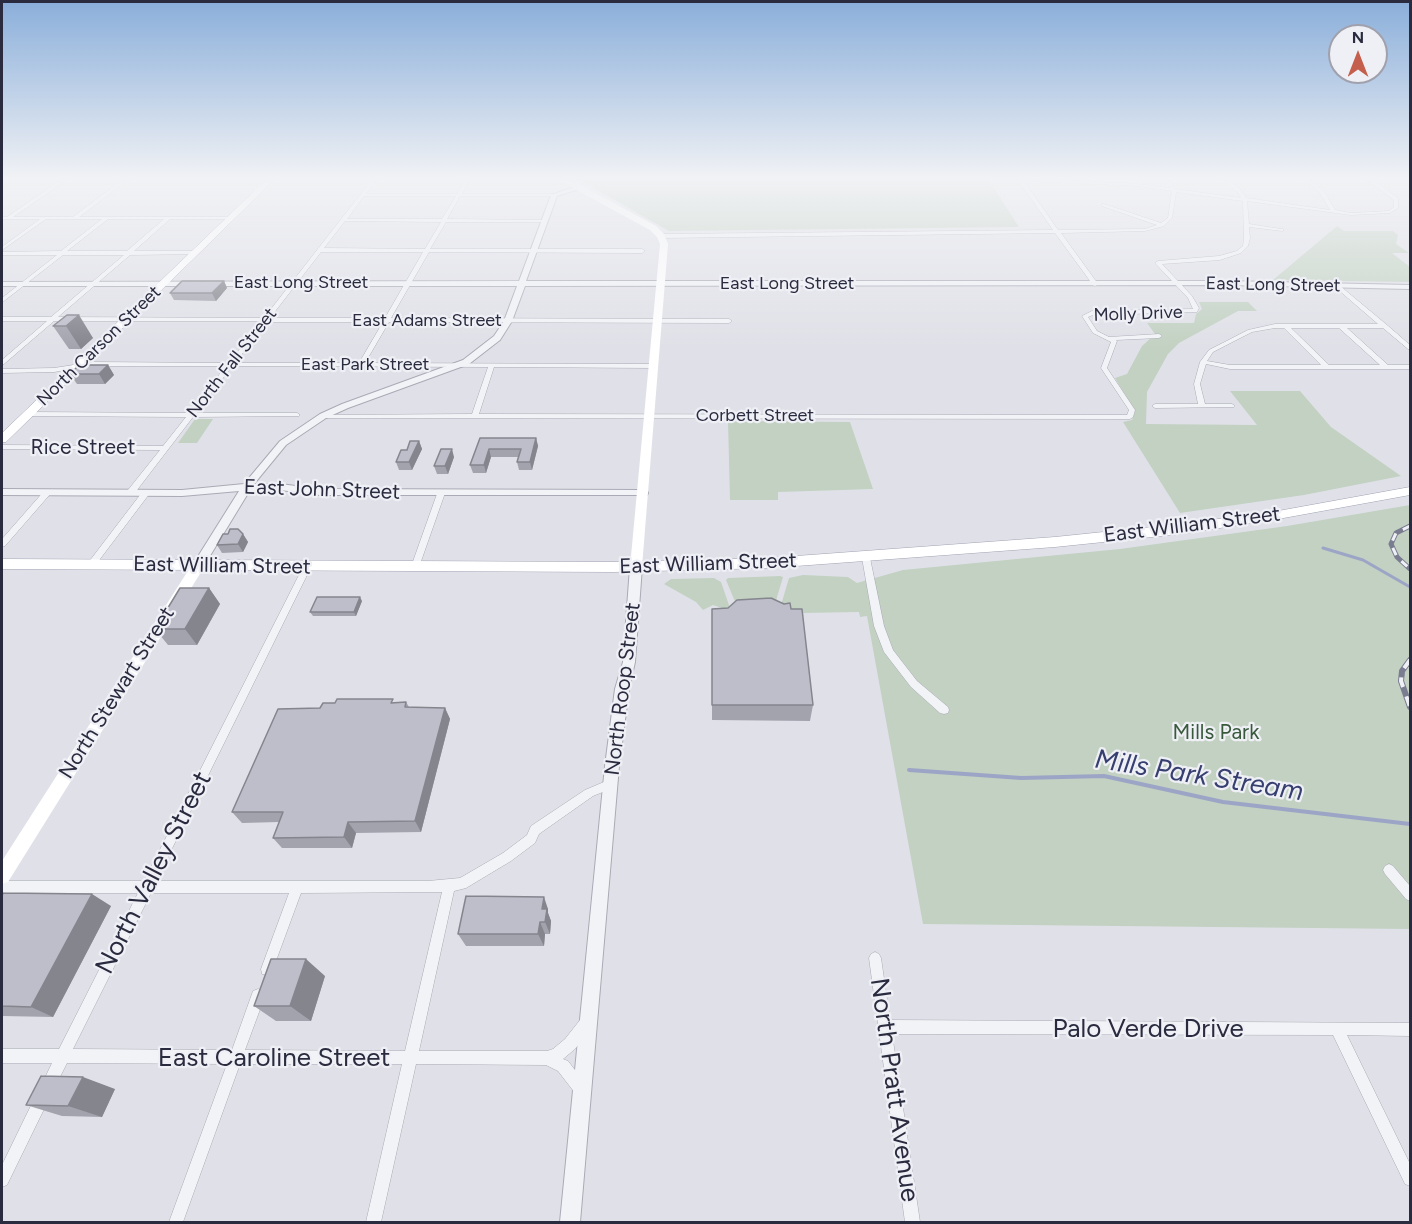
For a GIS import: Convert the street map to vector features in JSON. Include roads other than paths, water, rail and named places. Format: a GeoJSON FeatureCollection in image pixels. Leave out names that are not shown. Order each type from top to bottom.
{"type":"FeatureCollection","features":[{"type":"Feature","properties":{"kind":"main road","name":"North Carson Street"},"geometry":{"type":"LineString","coordinates":[[3,437],[215,234]]}},
{"type":"Feature","properties":{"kind":"main road","name":"North Roop Street"},"geometry":{"type":"LineString","coordinates":[[636,567],[665,250],[661,236]]}},
{"type":"Feature","properties":{"kind":"main road","name":"East William Street"},"geometry":{"type":"LineString","coordinates":[[2,564],[636,567],[866,558],[1055,543],[1181,529],[1309,510],[1410,491]]}},
{"type":"Feature","properties":{"kind":"main road","name":"North Stewart Street"},"geometry":{"type":"LineString","coordinates":[[2,876],[198,566]]}},
{"type":"Feature","properties":{"kind":"street"},"geometry":{"type":"LineString","coordinates":[[2,251],[24,234]]}},
{"type":"Feature","properties":{"kind":"street"},"geometry":{"type":"LineString","coordinates":[[2,300],[86,234]]}},
{"type":"Feature","properties":{"kind":"street"},"geometry":{"type":"LineString","coordinates":[[2,363],[151,234]]}},
{"type":"Feature","properties":{"kind":"street","name":"North Fall Street"},"geometry":{"type":"LineString","coordinates":[[131,492],[332,234]]}},
{"type":"Feature","properties":{"kind":"street"},"geometry":{"type":"LineString","coordinates":[[361,365],[435,234]]}},
{"type":"Feature","properties":{"kind":"street","name":"North Stewart Street"},"geometry":{"type":"LineString","coordinates":[[198,566],[247,487],[278,448],[323,416],[459,365],[491,344],[502,333],[508,321],[540,234]]}},
{"type":"Feature","properties":{"kind":"street"},"geometry":{"type":"LineString","coordinates":[[661,236],[686,234]]}},
{"type":"Feature","properties":{"kind":"street"},"geometry":{"type":"LineString","coordinates":[[1060,234],[1095,284]]}},
{"type":"Feature","properties":{"kind":"street","name":"Molly Drive"},"geometry":{"type":"LineString","coordinates":[[1130,417],[1132,410],[1104,368],[1115,343],[1111,338],[1095,332],[1085,316],[1092,313],[1195,311],[1196,308],[1190,297],[1158,263],[1230,256],[1245,246],[1246,234]]}},
{"type":"Feature","properties":{"kind":"street"},"geometry":{"type":"LineString","coordinates":[[320,250],[642,251]]}},
{"type":"Feature","properties":{"kind":"street"},"geometry":{"type":"LineString","coordinates":[[2,251],[195,253]]}},
{"type":"Feature","properties":{"kind":"street","name":"East Long Street"},"geometry":{"type":"LineString","coordinates":[[2,284],[1178,284],[1410,287]]}},
{"type":"Feature","properties":{"kind":"street"},"geometry":{"type":"LineString","coordinates":[[1337,286],[1410,348]]}},
{"type":"Feature","properties":{"kind":"street","name":"East Adams Street"},"geometry":{"type":"LineString","coordinates":[[2,319],[729,321]]}},
{"type":"Feature","properties":{"kind":"street"},"geometry":{"type":"LineString","coordinates":[[1202,406],[1197,384],[1203,362],[1211,351],[1250,331],[1286,326],[1385,326]]}},
{"type":"Feature","properties":{"kind":"street"},"geometry":{"type":"LineString","coordinates":[[1286,326],[1327,367]]}},
{"type":"Feature","properties":{"kind":"street"},"geometry":{"type":"LineString","coordinates":[[1341,326],[1386,367]]}},
{"type":"Feature","properties":{"kind":"street"},"geometry":{"type":"LineString","coordinates":[[1111,338],[1159,336]]}},
{"type":"Feature","properties":{"kind":"street"},"geometry":{"type":"LineString","coordinates":[[1203,362],[1230,367],[1410,367]]}},
{"type":"Feature","properties":{"kind":"street","name":"East Park Street"},"geometry":{"type":"LineString","coordinates":[[2,371],[54,370],[93,364],[654,366]]}},
{"type":"Feature","properties":{"kind":"street"},"geometry":{"type":"LineString","coordinates":[[475,415],[492,365]]}},
{"type":"Feature","properties":{"kind":"street"},"geometry":{"type":"LineString","coordinates":[[368,398],[363,406],[365,410],[381,415]]}},
{"type":"Feature","properties":{"kind":"street"},"geometry":{"type":"LineString","coordinates":[[1155,406],[1232,406]]}},
{"type":"Feature","properties":{"kind":"street"},"geometry":{"type":"LineString","coordinates":[[28,414],[297,415]]}},
{"type":"Feature","properties":{"kind":"street","name":"Corbett Street"},"geometry":{"type":"LineString","coordinates":[[323,416],[1130,417]]}},
{"type":"Feature","properties":{"kind":"street","name":"Rice Street"},"geometry":{"type":"LineString","coordinates":[[2,447],[165,448]]}},
{"type":"Feature","properties":{"kind":"street","name":"East John Street"},"geometry":{"type":"LineString","coordinates":[[2,492],[182,492],[280,487],[320,492],[643,493]]}},
{"type":"Feature","properties":{"kind":"street"},"geometry":{"type":"LineString","coordinates":[[2,544],[48,492]]}},
{"type":"Feature","properties":{"kind":"street"},"geometry":{"type":"LineString","coordinates":[[91,565],[146,492]]}},
{"type":"Feature","properties":{"kind":"street"},"geometry":{"type":"LineString","coordinates":[[415,567],[441,493]]}},
{"type":"Feature","properties":{"kind":"street"},"geometry":{"type":"LineString","coordinates":[[866,558],[879,626],[889,652],[914,684],[944,711]]}},
{"type":"Feature","properties":{"kind":"street","name":"North Valley Street"},"geometry":{"type":"LineString","coordinates":[[2,1180],[307,567]]}},
{"type":"Feature","properties":{"kind":"street","name":"North Roop Street"},"geometry":{"type":"LineString","coordinates":[[570,1222],[611,784],[622,689],[630,656],[636,567]]}},
{"type":"Feature","properties":{"kind":"street"},"geometry":{"type":"LineString","coordinates":[[2,887],[450,886],[462,884],[531,839],[535,830],[589,793],[611,784]]}},
{"type":"Feature","properties":{"kind":"street"},"geometry":{"type":"LineString","coordinates":[[1389,870],[1410,895]]}},
{"type":"Feature","properties":{"kind":"street"},"geometry":{"type":"LineString","coordinates":[[176,1222],[297,886]]}},
{"type":"Feature","properties":{"kind":"street"},"geometry":{"type":"LineString","coordinates":[[373,1222],[450,886]]}},
{"type":"Feature","properties":{"kind":"street","name":"North Pratt Avenue"},"geometry":{"type":"LineString","coordinates":[[875,958],[912,1222]]}},
{"type":"Feature","properties":{"kind":"street"},"geometry":{"type":"LineString","coordinates":[[547,1058],[557,1055],[570,1044],[589,1017]]}},
{"type":"Feature","properties":{"kind":"street","name":"Palo Verde Drive"},"geometry":{"type":"LineString","coordinates":[[885,1028],[1410,1029]]}},
{"type":"Feature","properties":{"kind":"street"},"geometry":{"type":"LineString","coordinates":[[1337,1029],[1410,1179]]}},
{"type":"Feature","properties":{"kind":"street","name":"East Caroline Street"},"geometry":{"type":"LineString","coordinates":[[2,1056],[547,1058]]}},
{"type":"Feature","properties":{"kind":"street"},"geometry":{"type":"LineString","coordinates":[[547,1058],[556,1061],[569,1071],[582,1092]]}},
{"type":"Feature","properties":{"kind":"waterway"},"geometry":{"type":"LineString","coordinates":[[1323,548],[1363,560],[1410,587]]}},
{"type":"Feature","properties":{"kind":"waterway","name":"Mills Park Stream"},"geometry":{"type":"LineString","coordinates":[[909,770],[1021,778],[1104,776],[1223,802],[1410,824]]}},
{"type":"Feature","properties":{"kind":"railway"},"geometry":{"type":"LineString","coordinates":[[1410,526],[1396,533],[1391,544],[1397,557],[1410,569]]}},
{"type":"Feature","properties":{"kind":"railway"},"geometry":{"type":"LineString","coordinates":[[1410,660],[1402,671],[1401,681],[1410,707]]}},
{"type":"Feature","properties":{"kind":"park label","name":"Mills Park"},"geometry":{"type":"Point","coordinates":[1216,733]}}]}
